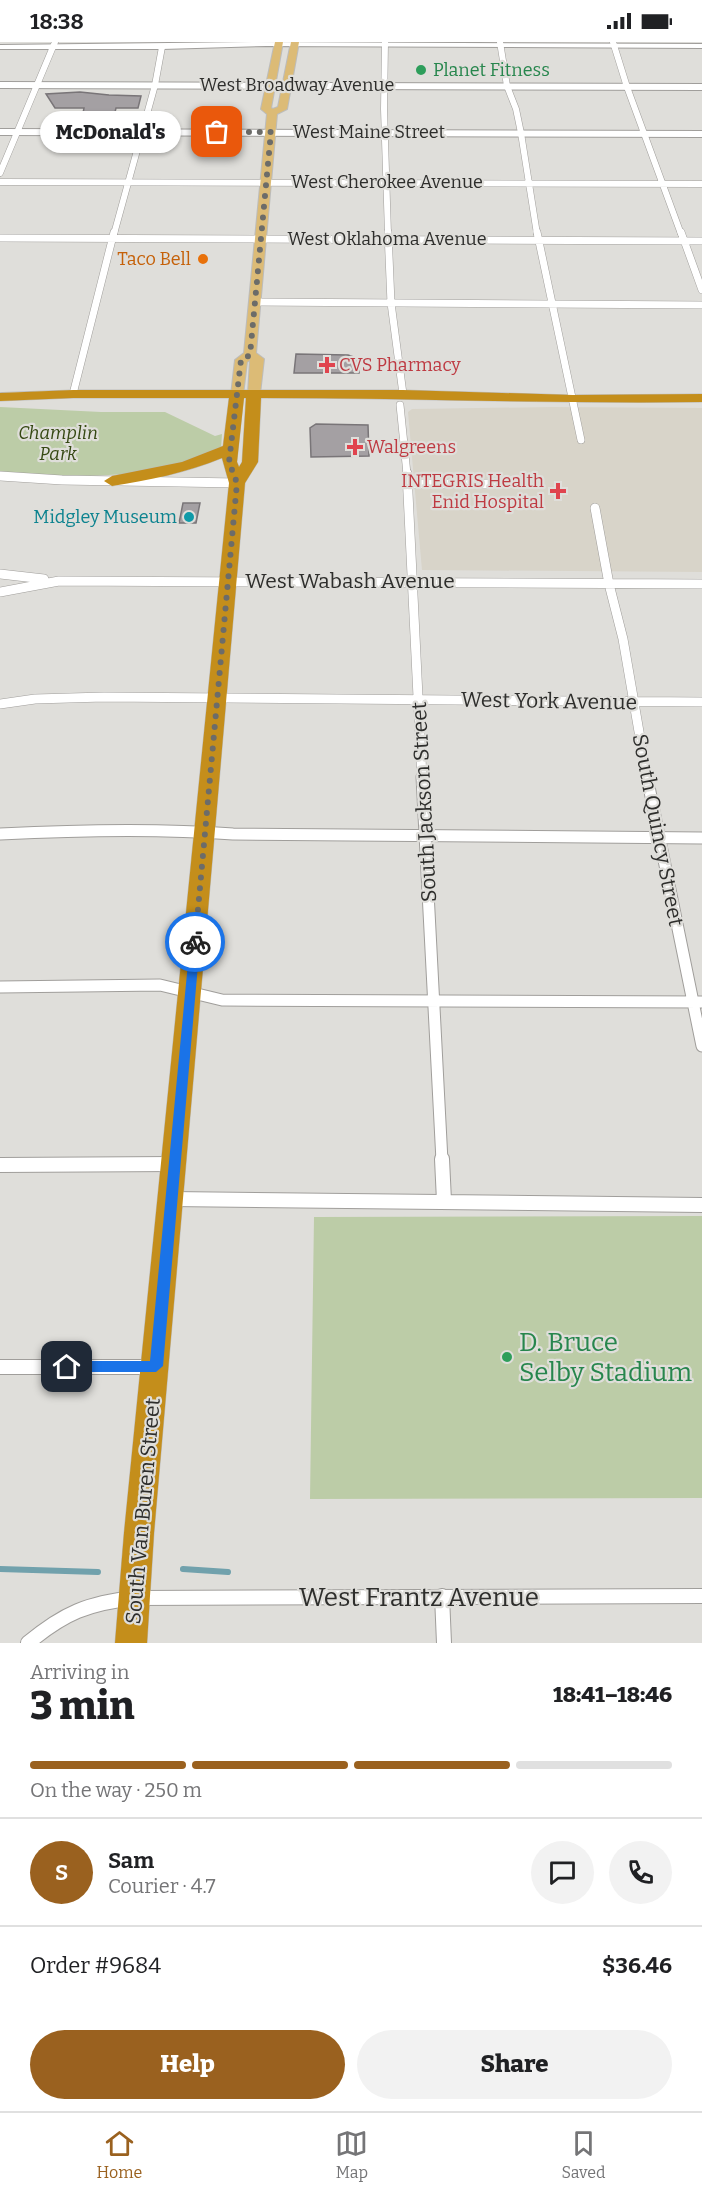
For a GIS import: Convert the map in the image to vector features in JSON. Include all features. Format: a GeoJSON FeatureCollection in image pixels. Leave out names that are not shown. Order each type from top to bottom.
{"type":"FeatureCollection","features":[{"type":"Feature","properties":{"kind":"highway"},"geometry":{"type":"LineString","coordinates":[[0,397],[73,394],[236,400]]}},
{"type":"Feature","properties":{"kind":"highway"},"geometry":{"type":"LineString","coordinates":[[0,402],[402,399],[461,403],[496,397],[702,398]]}},
{"type":"Feature","properties":{"kind":"highway","name":"South Van Buren Street"},"geometry":{"type":"LineString","coordinates":[[131,1643],[139,1533],[237,483],[229,462],[236,400]]}},
{"type":"Feature","properties":{"kind":"highway","name":"South Van Buren Street"},"geometry":{"type":"LineString","coordinates":[[237,483],[250,462],[254,400]]}},
{"type":"Feature","properties":{"kind":"highway"},"geometry":{"type":"LineString","coordinates":[[112,481],[190,466],[231,448]]}},
{"type":"Feature","properties":{"kind":"main road"},"geometry":{"type":"LineString","coordinates":[[218,42],[231,44]]}},
{"type":"Feature","properties":{"kind":"main road"},"geometry":{"type":"LineString","coordinates":[[271,85],[279,43]]}},
{"type":"Feature","properties":{"kind":"main road"},"geometry":{"type":"LineString","coordinates":[[0,47],[54,45],[162,47],[279,43],[702,46]]}},
{"type":"Feature","properties":{"kind":"main road"},"geometry":{"type":"LineString","coordinates":[[272,113],[282,109],[295,43]]}},
{"type":"Feature","properties":{"kind":"main road","name":"South Van Buren Street"},"geometry":{"type":"LineString","coordinates":[[250,355],[271,132],[272,113],[266,109],[271,85]]}},
{"type":"Feature","properties":{"kind":"main road","name":"West Broadway Avenue"},"geometry":{"type":"LineString","coordinates":[[0,86],[702,87]]}},
{"type":"Feature","properties":{"kind":"main road","name":"West Maine Street"},"geometry":{"type":"LineString","coordinates":[[0,132],[702,134]]}},
{"type":"Feature","properties":{"kind":"main road","name":"South Van Buren Street"},"geometry":{"type":"LineString","coordinates":[[236,400],[241,360],[250,355]]}},
{"type":"Feature","properties":{"kind":"main road","name":"South Van Buren Street"},"geometry":{"type":"LineString","coordinates":[[250,355],[258,359],[254,400]]}},
{"type":"Feature","properties":{"kind":"street","name":"South Jackson Street"},"geometry":{"type":"LineString","coordinates":[[385,43],[386,182],[391,303],[402,399],[408,484],[444,1201]]}},
{"type":"Feature","properties":{"kind":"street"},"geometry":{"type":"LineString","coordinates":[[500,44],[507,86],[521,133],[538,240],[581,440]]}},
{"type":"Feature","properties":{"kind":"street"},"geometry":{"type":"LineString","coordinates":[[614,44],[627,87],[702,291]]}},
{"type":"Feature","properties":{"kind":"street"},"geometry":{"type":"LineString","coordinates":[[0,173],[54,45]]}},
{"type":"Feature","properties":{"kind":"street"},"geometry":{"type":"LineString","coordinates":[[73,394],[128,181],[143,132],[162,47]]}},
{"type":"Feature","properties":{"kind":"street","name":"West Cherokee Avenue"},"geometry":{"type":"LineString","coordinates":[[0,182],[702,184]]}},
{"type":"Feature","properties":{"kind":"street","name":"West Oklahoma Avenue"},"geometry":{"type":"LineString","coordinates":[[0,238],[702,241]]}},
{"type":"Feature","properties":{"kind":"street"},"geometry":{"type":"LineString","coordinates":[[255,302],[702,305]]}},
{"type":"Feature","properties":{"kind":"street"},"geometry":{"type":"LineString","coordinates":[[0,476],[237,483]]}},
{"type":"Feature","properties":{"kind":"street"},"geometry":{"type":"LineString","coordinates":[[408,484],[498,484]]}},
{"type":"Feature","properties":{"kind":"street","name":"South Quincy Street"},"geometry":{"type":"LineString","coordinates":[[595,508],[609,584],[623,639],[658,838],[697,1001],[702,1046]]}},
{"type":"Feature","properties":{"kind":"street"},"geometry":{"type":"LineString","coordinates":[[0,574],[59,581]]}},
{"type":"Feature","properties":{"kind":"street","name":"West Wabash Avenue"},"geometry":{"type":"LineString","coordinates":[[0,592],[59,581],[702,584]]}},
{"type":"Feature","properties":{"kind":"street","name":"West York Avenue"},"geometry":{"type":"LineString","coordinates":[[0,704],[74,697],[702,702]]}},
{"type":"Feature","properties":{"kind":"street"},"geometry":{"type":"LineString","coordinates":[[0,834],[95,829],[426,836],[702,838]]}},
{"type":"Feature","properties":{"kind":"street"},"geometry":{"type":"LineString","coordinates":[[0,987],[160,985],[222,1000],[697,1001]]}},
{"type":"Feature","properties":{"kind":"street"},"geometry":{"type":"LineString","coordinates":[[0,1165],[175,1164]]}},
{"type":"Feature","properties":{"kind":"street"},"geometry":{"type":"LineString","coordinates":[[171,1198],[702,1205]]}},
{"type":"Feature","properties":{"kind":"street"},"geometry":{"type":"LineString","coordinates":[[0,1367],[156,1366]]}},
{"type":"Feature","properties":{"kind":"street"},"geometry":{"type":"LineString","coordinates":[[442,1596],[444,1643]]}},
{"type":"Feature","properties":{"kind":"street","name":"West Frantz Avenue"},"geometry":{"type":"LineString","coordinates":[[28,1643],[72,1610],[96,1601],[135,1598],[702,1596]]}},
{"type":"Feature","properties":{"kind":"shaded area","name":"INTEGRIS Health Enid Hospital"},"geometry":{"type":"Polygon","coordinates":[[[702,408],[702,572],[422,570],[408,412],[412,409],[702,408]]]}},
{"type":"Feature","properties":{"kind":"green space","name":"Champlin Park"},"geometry":{"type":"Polygon","coordinates":[[[0,407],[101,412],[165,412],[215,436],[222,434],[221,449],[167,468],[140,472],[85,476],[0,473],[0,407]]]}},
{"type":"Feature","properties":{"kind":"green space","name":"D. Bruce Selby Stadium"},"geometry":{"type":"Polygon","coordinates":[[[702,1216],[702,1498],[310,1499],[314,1217],[702,1216]]]}},
{"type":"Feature","properties":{"kind":"building"},"geometry":{"type":"Polygon","coordinates":[[[80,92],[141,96],[138,108],[116,108],[112,124],[81,123],[84,108],[55,108],[46,94],[80,92]]]}},
{"type":"Feature","properties":{"kind":"building","name":"CVS Pharmacy"},"geometry":{"type":"Polygon","coordinates":[[[296,354],[348,355],[360,359],[359,373],[294,373],[296,354]]]}},
{"type":"Feature","properties":{"kind":"building","name":"Walgreens"},"geometry":{"type":"Polygon","coordinates":[[[316,424],[368,425],[369,456],[311,457],[310,428],[316,424]]]}},
{"type":"Feature","properties":{"kind":"building","name":"Midgley Museum"},"geometry":{"type":"Polygon","coordinates":[[[183,503],[200,503],[196,523],[179,523],[183,503]]]}},
{"type":"Feature","properties":{"kind":"waterway"},"geometry":{"type":"LineString","coordinates":[[0,1569],[98,1572]]}},
{"type":"Feature","properties":{"kind":"waterway"},"geometry":{"type":"LineString","coordinates":[[183,1569],[228,1572]]}},
{"type":"Feature","properties":{"kind":"way so far"},"geometry":{"type":"LineString","coordinates":[[195,942],[237,483],[229,462],[241,360],[250,355],[271,132],[217,132]]}},
{"type":"Feature","properties":{"kind":"place","name":"Planet Fitness"},"geometry":{"type":"Point","coordinates":[421,70]}},
{"type":"Feature","properties":{"kind":"place","name":"McDonald's"},"geometry":{"type":"Point","coordinates":[217,132]}},
{"type":"Feature","properties":{"kind":"place","name":"Taco Bell"},"geometry":{"type":"Point","coordinates":[203,259]}},
{"type":"Feature","properties":{"kind":"place","name":"CVS Pharmacy"},"geometry":{"type":"Point","coordinates":[327,365]}},
{"type":"Feature","properties":{"kind":"place","name":"Walgreens"},"geometry":{"type":"Point","coordinates":[355,447]}},
{"type":"Feature","properties":{"kind":"place","name":"INTEGRIS Health Enid Hospital"},"geometry":{"type":"Point","coordinates":[558,491]}},
{"type":"Feature","properties":{"kind":"place","name":"Midgley Museum"},"geometry":{"type":"Point","coordinates":[189,517]}},
{"type":"Feature","properties":{"kind":"place","name":"D. Bruce Selby Stadium"},"geometry":{"type":"Point","coordinates":[507,1357]}},
{"type":"Feature","properties":{"kind":"route"},"geometry":{"type":"LineString","coordinates":[[67,1367],[156,1366],[195,942]]}}]}
